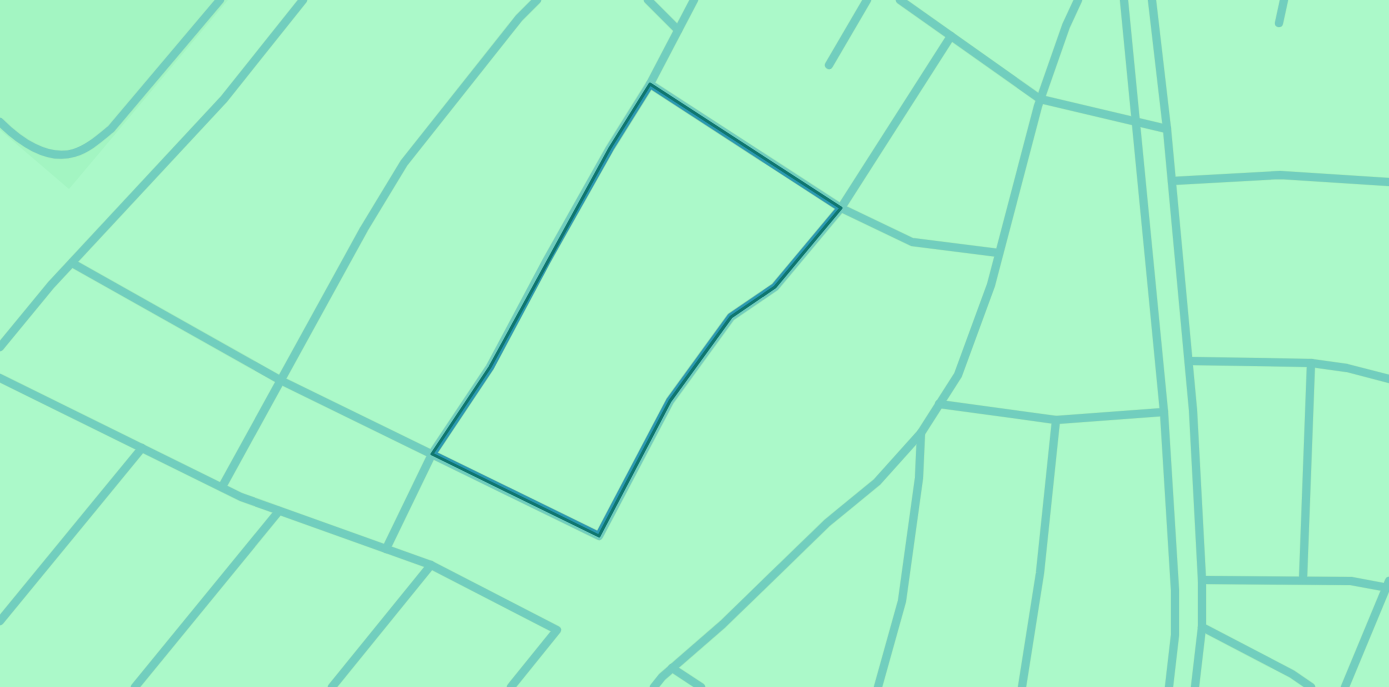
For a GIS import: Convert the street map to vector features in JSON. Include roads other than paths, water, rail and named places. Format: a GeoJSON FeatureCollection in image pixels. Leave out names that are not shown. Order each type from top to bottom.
{"type":"FeatureCollection","features":[{"type":"Feature","properties":{"kind":"street"},"geometry":{"type":"LineString","coordinates":[[0,122],[32,147],[54,155],[74,153],[92,145],[111,129],[220,0]]}},
{"type":"Feature","properties":{"kind":"street"},"geometry":{"type":"LineString","coordinates":[[0,347],[72,263],[224,99],[303,0]]}},
{"type":"Feature","properties":{"kind":"street"},"geometry":{"type":"LineString","coordinates":[[222,487],[364,229],[404,163],[504,36],[537,0]]}},
{"type":"Feature","properties":{"kind":"street"},"geometry":{"type":"LineString","coordinates":[[648,0],[678,30]]}},
{"type":"Feature","properties":{"kind":"street"},"geometry":{"type":"LineString","coordinates":[[386,549],[432,454],[490,367],[546,260],[610,148],[650,84],[694,0]]}},
{"type":"Feature","properties":{"kind":"street"},"geometry":{"type":"LineString","coordinates":[[829,65],[867,0]]}},
{"type":"Feature","properties":{"kind":"street"},"geometry":{"type":"LineString","coordinates":[[900,0],[1040,99],[1167,129]]}},
{"type":"Feature","properties":{"kind":"street"},"geometry":{"type":"LineString","coordinates":[[654,687],[672,668],[723,624],[827,523],[877,482],[921,434],[958,375],[991,285],[1040,99],[1066,26],[1078,0]]}},
{"type":"Feature","properties":{"kind":"street"},"geometry":{"type":"LineString","coordinates":[[1124,0],[1164,412],[1175,590],[1175,635],[1169,687]]}},
{"type":"Feature","properties":{"kind":"street"},"geometry":{"type":"LineString","coordinates":[[1152,0],[1167,129],[1194,410],[1202,580],[1202,627],[1195,687]]}},
{"type":"Feature","properties":{"kind":"street"},"geometry":{"type":"LineString","coordinates":[[1279,23],[1284,0]]}},
{"type":"Feature","properties":{"kind":"street"},"geometry":{"type":"LineString","coordinates":[[72,263],[280,380],[599,536],[670,401],[731,317],[775,287],[840,208],[950,36]]}},
{"type":"Feature","properties":{"kind":"street"},"geometry":{"type":"LineString","coordinates":[[650,84],[840,208],[912,242],[999,253]]}},
{"type":"Feature","properties":{"kind":"street"},"geometry":{"type":"LineString","coordinates":[[1172,181],[1280,175],[1389,182]]}},
{"type":"Feature","properties":{"kind":"street"},"geometry":{"type":"LineString","coordinates":[[1189,361],[1311,363],[1347,368],[1389,379]]}},
{"type":"Feature","properties":{"kind":"street"},"geometry":{"type":"LineString","coordinates":[[1303,580],[1311,363]]}},
{"type":"Feature","properties":{"kind":"street"},"geometry":{"type":"LineString","coordinates":[[0,378],[241,497],[431,565],[557,630],[511,687]]}},
{"type":"Feature","properties":{"kind":"street"},"geometry":{"type":"LineString","coordinates":[[939,404],[1056,420],[1164,412]]}},
{"type":"Feature","properties":{"kind":"street"},"geometry":{"type":"LineString","coordinates":[[1022,687],[1040,573],[1056,420]]}},
{"type":"Feature","properties":{"kind":"street"},"geometry":{"type":"LineString","coordinates":[[878,687],[902,601],[919,478],[921,434]]}},
{"type":"Feature","properties":{"kind":"street"},"geometry":{"type":"LineString","coordinates":[[0,621],[142,448]]}},
{"type":"Feature","properties":{"kind":"street"},"geometry":{"type":"LineString","coordinates":[[135,687],[280,511]]}},
{"type":"Feature","properties":{"kind":"street"},"geometry":{"type":"LineString","coordinates":[[332,687],[431,565]]}},
{"type":"Feature","properties":{"kind":"street"},"geometry":{"type":"LineString","coordinates":[[1202,580],[1351,581],[1388,586],[1344,687]]}},
{"type":"Feature","properties":{"kind":"street"},"geometry":{"type":"LineString","coordinates":[[1202,627],[1292,674],[1311,687]]}},
{"type":"Feature","properties":{"kind":"street"},"geometry":{"type":"LineString","coordinates":[[672,668],[701,687]]}}]}
